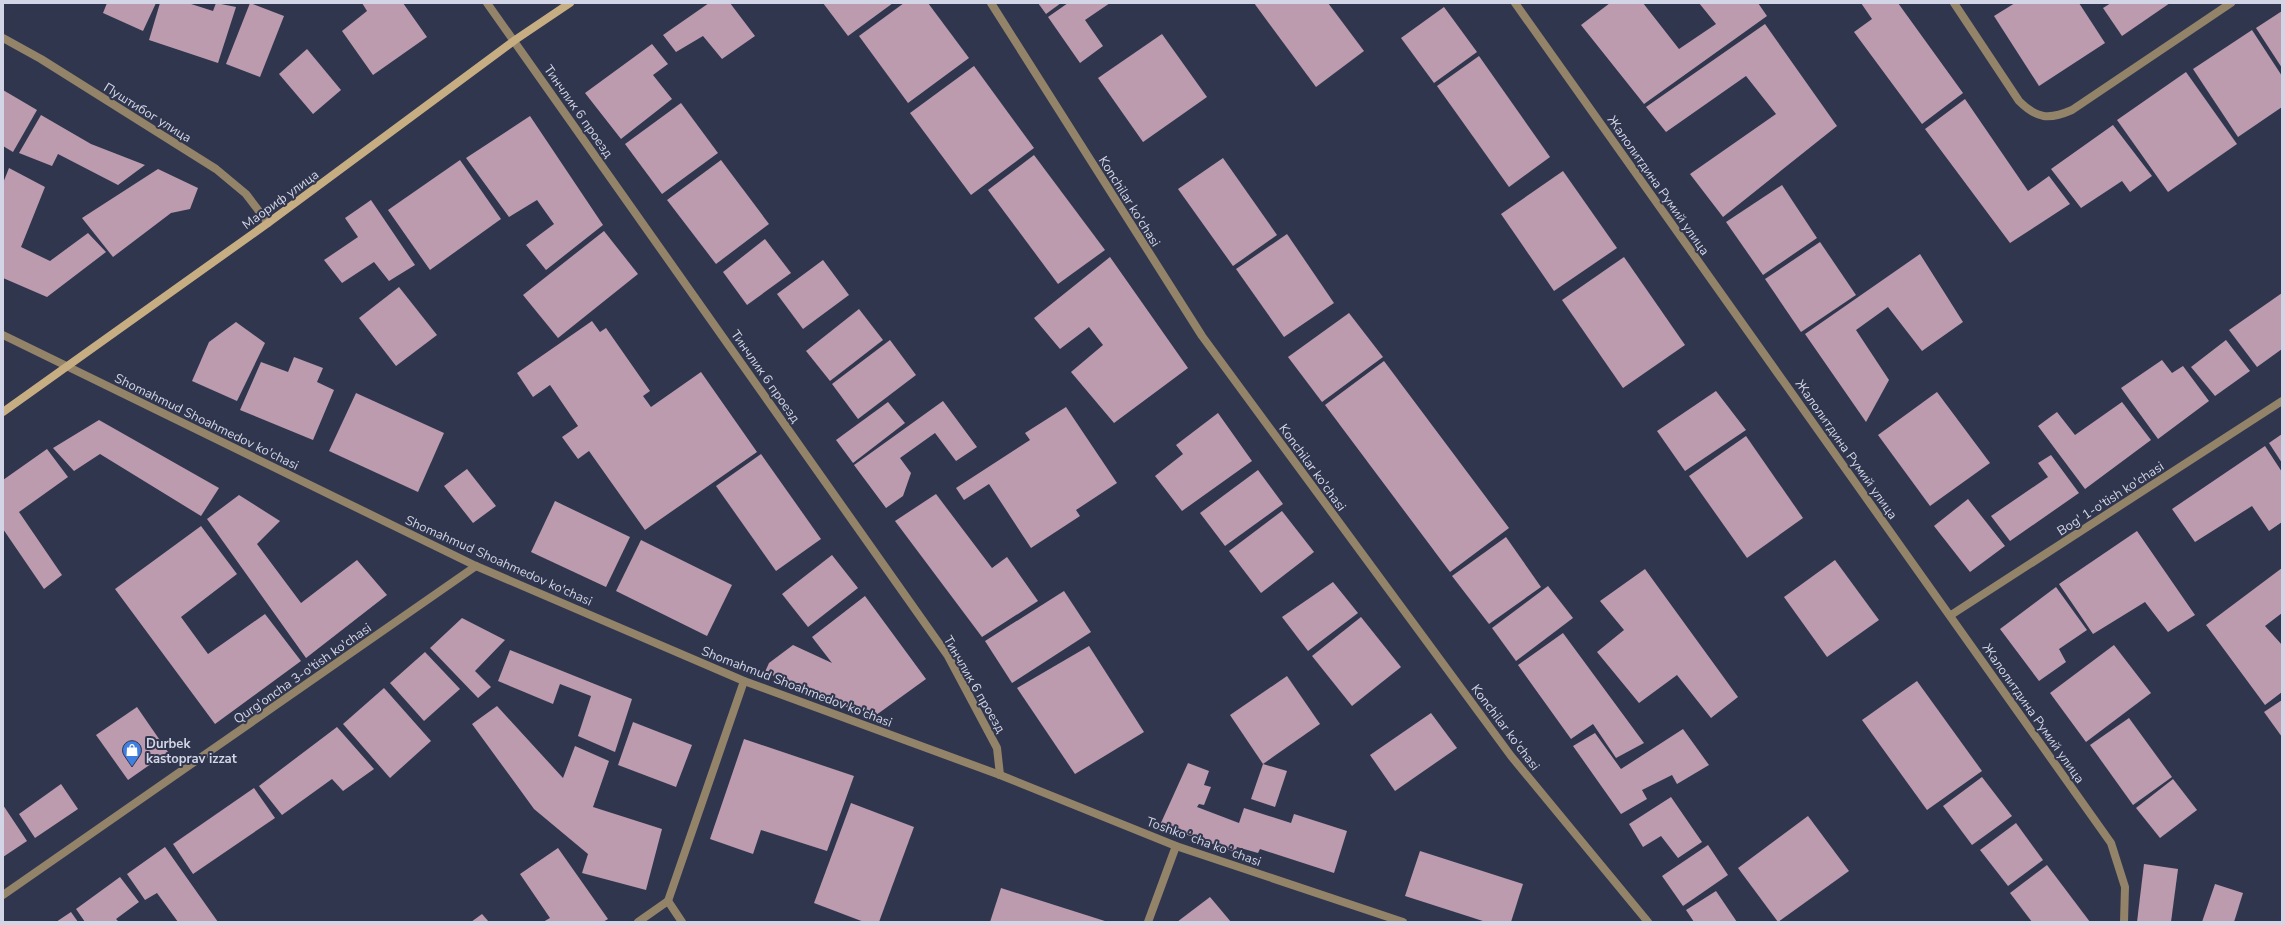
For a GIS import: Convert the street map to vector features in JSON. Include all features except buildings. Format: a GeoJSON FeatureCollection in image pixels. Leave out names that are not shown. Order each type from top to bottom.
{"type":"FeatureCollection","features":[{"type":"Feature","properties":{"kind":"street","name":"Тинчлик 6 проезд"},"geometry":{"type":"LineString","coordinates":[[487,3],[515,40],[948,656],[997,748],[1000,774]]}},
{"type":"Feature","properties":{"kind":"street","name":"Маориф улица"},"geometry":{"type":"LineString","coordinates":[[3,412],[268,223],[515,40],[570,3]]}},
{"type":"Feature","properties":{"kind":"street","name":"Konchilar ko'chasi"},"geometry":{"type":"LineString","coordinates":[[991,3],[1202,336],[1511,756],[1648,922]]}},
{"type":"Feature","properties":{"kind":"street","name":"Жалолитдина Румий улица"},"geometry":{"type":"LineString","coordinates":[[1515,3],[2112,843],[2125,887],[2124,922]]}},
{"type":"Feature","properties":{"kind":"street"},"geometry":{"type":"LineString","coordinates":[[1954,3],[2019,101],[2029,111],[2042,116],[2057,116],[2072,110],[2231,3]]}},
{"type":"Feature","properties":{"kind":"street","name":"Пуштибог улица"},"geometry":{"type":"LineString","coordinates":[[3,38],[41,59],[216,169],[246,194],[268,223]]}},
{"type":"Feature","properties":{"kind":"street","name":"Shomahmud Shoahmedov ko'chasi"},"geometry":{"type":"LineString","coordinates":[[3,335],[476,566],[744,681],[1000,774]]}},
{"type":"Feature","properties":{"kind":"street","name":"Bog' 1-o'tish ko'chasi"},"geometry":{"type":"LineString","coordinates":[[1951,615],[2282,401]]}},
{"type":"Feature","properties":{"kind":"street","name":"Qurg'oncha 3-o'tish ko'chasi"},"geometry":{"type":"LineString","coordinates":[[3,895],[476,566]]}},
{"type":"Feature","properties":{"kind":"street"},"geometry":{"type":"LineString","coordinates":[[638,922],[668,901],[744,681]]}},
{"type":"Feature","properties":{"kind":"street","name":"Toshkoʻcha koʻchasi"},"geometry":{"type":"LineString","coordinates":[[1000,774],[1176,846],[1403,922]]}},
{"type":"Feature","properties":{"kind":"street"},"geometry":{"type":"LineString","coordinates":[[1148,922],[1176,846]]}},
{"type":"Feature","properties":{"kind":"street"},"geometry":{"type":"LineString","coordinates":[[668,901],[682,922]]}},
{"type":"Feature","properties":{"kind":"place","name":"Durbek kastoprav izzat"},"geometry":{"type":"Point","coordinates":[132,767]}}]}
